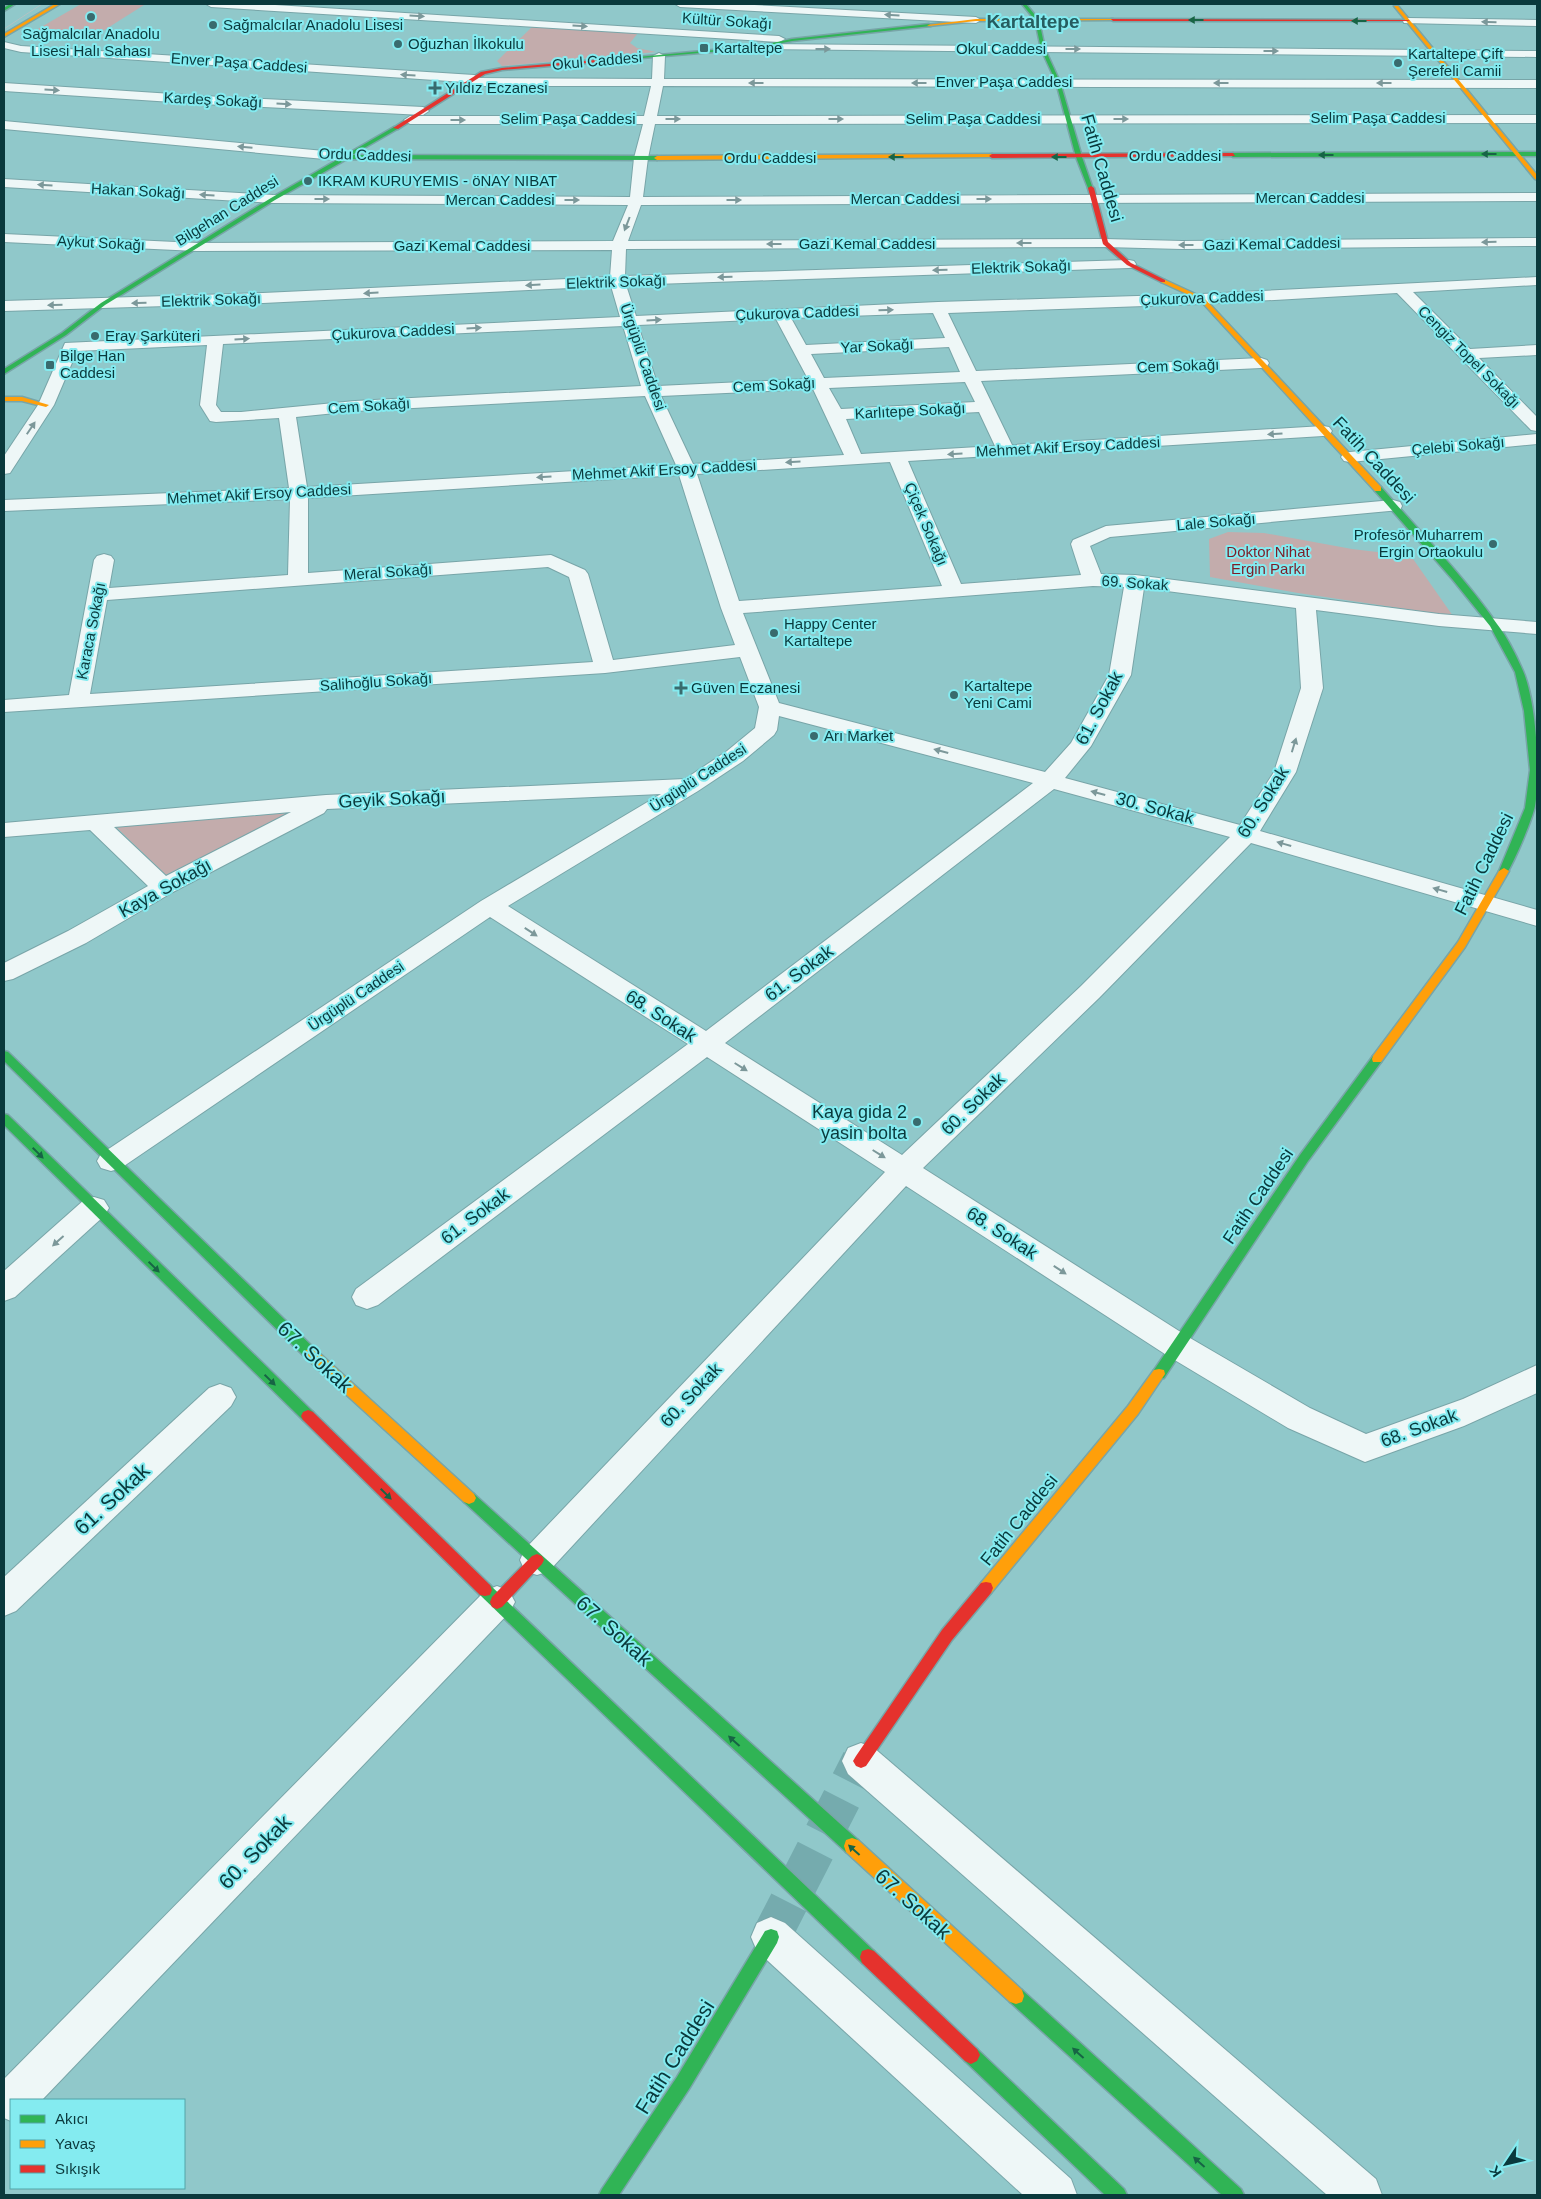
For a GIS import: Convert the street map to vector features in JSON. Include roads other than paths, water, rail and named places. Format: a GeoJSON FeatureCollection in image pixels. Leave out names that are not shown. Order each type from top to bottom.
{"type":"FeatureCollection","features":[{"type":"Feature","properties":{"kind":"street"},"geometry":{"type":"LineString","coordinates":[[4,36],[58,4]]}},
{"type":"Feature","properties":{"kind":"street","name":"Kültür Sokağı"},"geometry":{"type":"LineString","coordinates":[[212,4],[320,7],[792,40]]}},
{"type":"Feature","properties":{"kind":"street"},"geometry":{"type":"LineString","coordinates":[[680,4],[753,6],[976,20]]}},
{"type":"Feature","properties":{"kind":"street","name":"Fatih Caddesi"},"geometry":{"type":"LineString","coordinates":[[861,1761],[947,1635],[1133,1410],[1179,1347],[1304,1158],[1457,951],[1488,904],[1517,843],[1530,808],[1535,770],[1528,711],[1519,672],[1494,625],[1350,457],[1323,431],[1202,299],[1129,264],[1105,243],[1095,198],[1079,157],[1058,82],[1043,49],[1037,20],[1024,4]]}},
{"type":"Feature","properties":{"kind":"street"},"geometry":{"type":"LineString","coordinates":[[1394,4],[1537,178]]}},
{"type":"Feature","properties":{"kind":"street"},"geometry":{"type":"LineString","coordinates":[[532,23],[546,10]]}},
{"type":"Feature","properties":{"kind":"street","name":"Kültür Sokağı"},"geometry":{"type":"LineString","coordinates":[[757,47],[792,40],[976,20],[1408,21]]}},
{"type":"Feature","properties":{"kind":"street"},"geometry":{"type":"LineString","coordinates":[[1408,21],[1537,23]]}},
{"type":"Feature","properties":{"kind":"street","name":"Enver Paşa Caddesi"},"geometry":{"type":"LineString","coordinates":[[4,45],[21,49],[472,80],[658,83],[1537,84]]}},
{"type":"Feature","properties":{"kind":"street","name":"Okul Caddesi"},"geometry":{"type":"LineString","coordinates":[[472,80],[483,72],[502,69],[757,47],[1537,54]]}},
{"type":"Feature","properties":{"kind":"street","name":"Ürgüplü Caddesi"},"geometry":{"type":"LineString","coordinates":[[110,1160],[490,906],[690,786],[735,756],[766,730],[770,707],[731,608],[686,468],[651,390],[617,281],[618,245],[636,201],[641,158],[658,83],[659,56]]}},
{"type":"Feature","properties":{"kind":"street","name":"Bilgehan Caddesi"},"geometry":{"type":"LineString","coordinates":[[4,372],[67,340],[103,304],[197,248],[273,199],[410,120],[472,80]]}},
{"type":"Feature","properties":{"kind":"street","name":"Kardeş Sokağı"},"geometry":{"type":"LineString","coordinates":[[4,87],[204,100],[423,111]]}},
{"type":"Feature","properties":{"kind":"street","name":"Selim Paşa Caddesi"},"geometry":{"type":"LineString","coordinates":[[410,120],[1537,119]]}},
{"type":"Feature","properties":{"kind":"street","name":"Ordu Caddesi"},"geometry":{"type":"LineString","coordinates":[[4,125],[346,156],[641,158],[1537,154]]}},
{"type":"Feature","properties":{"kind":"street","name":"Hakan Sokağı"},"geometry":{"type":"LineString","coordinates":[[4,183],[273,199]]}},
{"type":"Feature","properties":{"kind":"street","name":"Mercan Caddesi"},"geometry":{"type":"LineString","coordinates":[[273,199],[636,201],[1537,197]]}},
{"type":"Feature","properties":{"kind":"street","name":"Aykut Sokağı"},"geometry":{"type":"LineString","coordinates":[[4,238],[197,248]]}},
{"type":"Feature","properties":{"kind":"street","name":"Gazi Kemal Caddesi"},"geometry":{"type":"LineString","coordinates":[[197,248],[1537,242]]}},
{"type":"Feature","properties":{"kind":"street","name":"Elektrik Sokağı"},"geometry":{"type":"LineString","coordinates":[[4,306],[103,304],[617,281],[1129,264]]}},
{"type":"Feature","properties":{"kind":"street","name":"Çukurova Caddesi"},"geometry":{"type":"LineString","coordinates":[[67,340],[216,340],[781,314],[1202,299],[1537,281]]}},
{"type":"Feature","properties":{"kind":"street","name":"Cengiz Topel Sokağı"},"geometry":{"type":"LineString","coordinates":[[1401,289],[1537,426]]}},
{"type":"Feature","properties":{"kind":"street"},"geometry":{"type":"LineString","coordinates":[[938,308],[1006,451]]}},
{"type":"Feature","properties":{"kind":"street"},"geometry":{"type":"LineString","coordinates":[[781,314],[816,382],[835,414],[855,459]]}},
{"type":"Feature","properties":{"kind":"street"},"geometry":{"type":"LineString","coordinates":[[4,469],[46,405],[67,340]]}},
{"type":"Feature","properties":{"kind":"street","name":"Cem Sokağı"},"geometry":{"type":"LineString","coordinates":[[216,340],[208,405],[216,417],[355,406],[651,390],[1261,363]]}},
{"type":"Feature","properties":{"kind":"street","name":"Yar Sokağı"},"geometry":{"type":"LineString","coordinates":[[800,350],[954,342]]}},
{"type":"Feature","properties":{"kind":"street"},"geometry":{"type":"LineString","coordinates":[[1466,354],[1537,350]]}},
{"type":"Feature","properties":{"kind":"street"},"geometry":{"type":"LineString","coordinates":[[4,399],[22,399],[46,405]]}},
{"type":"Feature","properties":{"kind":"street","name":"Karlıtepe Sokağı"},"geometry":{"type":"LineString","coordinates":[[835,414],[985,407]]}},
{"type":"Feature","properties":{"kind":"street"},"geometry":{"type":"LineString","coordinates":[[287,412],[300,493],[298,579]]}},
{"type":"Feature","properties":{"kind":"street","name":"Mehmet Akif Ersoy Caddesi"},"geometry":{"type":"LineString","coordinates":[[4,506],[300,493],[686,468],[1006,451],[1323,431]]}},
{"type":"Feature","properties":{"kind":"street","name":"Çelebi Sokağı"},"geometry":{"type":"LineString","coordinates":[[1350,457],[1537,439]]}},
{"type":"Feature","properties":{"kind":"street","name":"Çiçek Sokağı"},"geometry":{"type":"LineString","coordinates":[[898,457],[954,591]]}},
{"type":"Feature","properties":{"kind":"street","name":"Lale Sokağı"},"geometry":{"type":"LineString","coordinates":[[1093,580],[1080,544],[1106,532],[1393,506]]}},
{"type":"Feature","properties":{"kind":"street","name":"Karaca Sokağı"},"geometry":{"type":"LineString","coordinates":[[78,702],[104,560]]}},
{"type":"Feature","properties":{"kind":"street","name":"Meral Sokağı"},"geometry":{"type":"LineString","coordinates":[[99,595],[551,561],[578,574],[605,667]]}},
{"type":"Feature","properties":{"kind":"street","name":"69. Sokak"},"geometry":{"type":"LineString","coordinates":[[731,608],[1093,580],[1135,581],[1439,620],[1537,628]]}},
{"type":"Feature","properties":{"kind":"street","name":"61. Sokak"},"geometry":{"type":"LineString","coordinates":[[367,1297],[706,1045],[1051,780],[1080,746],[1120,675],[1135,581]]}},
{"type":"Feature","properties":{"kind":"street","name":"60. Sokak"},"geometry":{"type":"LineString","coordinates":[[537,1560],[904,1170],[1090,992],[1246,834],[1285,772],[1312,688],[1305,602]]}},
{"type":"Feature","properties":{"kind":"street","name":"Salihoğlu Sokağı"},"geometry":{"type":"LineString","coordinates":[[4,706],[605,667],[748,650]]}},
{"type":"Feature","properties":{"kind":"street","name":"30. Sokak"},"geometry":{"type":"LineString","coordinates":[[770,707],[1051,780],[1537,918]]}},
{"type":"Feature","properties":{"kind":"street","name":"Geyik Sokağı"},"geometry":{"type":"LineString","coordinates":[[4,830],[326,802],[690,786]]}},
{"type":"Feature","properties":{"kind":"street","name":"Kaya Sokağı"},"geometry":{"type":"LineString","coordinates":[[4,973],[77,937],[164,887],[326,802]]}},
{"type":"Feature","properties":{"kind":"street"},"geometry":{"type":"LineString","coordinates":[[94,821],[164,887]]}},
{"type":"Feature","properties":{"kind":"street","name":"68. Sokak"},"geometry":{"type":"LineString","coordinates":[[490,906],[1179,1347],[1299,1418],[1365,1448],[1428,1427],[1510,1393],[1537,1378]]}},
{"type":"Feature","properties":{"kind":"street","name":"67. Sokak"},"geometry":{"type":"LineString","coordinates":[[5,1053],[110,1160],[291,1336],[1235,2195]]}},
{"type":"Feature","properties":{"kind":"street"},"geometry":{"type":"LineString","coordinates":[[4,1118],[497,1602],[1118,2195]]}},
{"type":"Feature","properties":{"kind":"street"},"geometry":{"type":"LineString","coordinates":[[4,1289],[94,1208]]}},
{"type":"Feature","properties":{"kind":"street","name":"61. Sokak"},"geometry":{"type":"LineString","coordinates":[[4,1600],[220,1397]]}},
{"type":"Feature","properties":{"kind":"street"},"geometry":{"type":"LineString","coordinates":[[497,1602],[537,1560]]}},
{"type":"Feature","properties":{"kind":"street","name":"60. Sokak"},"geometry":{"type":"LineString","coordinates":[[14,2099],[497,1602]]}},
{"type":"Feature","properties":{"kind":"street"},"geometry":{"type":"LineString","coordinates":[[861,1761],[1360,2195]]}},
{"type":"Feature","properties":{"kind":"street"},"geometry":{"type":"LineString","coordinates":[[771,1937],[1055,2195]]}},
{"type":"Feature","properties":{"kind":"street","name":"Fatih Caddesi"},"geometry":{"type":"LineString","coordinates":[[608,2195],[683,2082],[771,1937]]}},
{"type":"Feature","properties":{"kind":"tunnel"},"geometry":{"type":"LineString","coordinates":[[771,1937],[861,1761]]}},
{"type":"Feature","properties":{"kind":"tram line"},"geometry":{"type":"LineString","coordinates":[[4,29],[42,4]]}},
{"type":"Feature","properties":{"kind":"place","name":"Sağmalcılar Anadolu Lisesi Halı Sahası"},"geometry":{"type":"Point","coordinates":[91,17]}},
{"type":"Feature","properties":{"kind":"place","name":"Sağmalcılar Anadolu Lisesi"},"geometry":{"type":"Point","coordinates":[213,25]}},
{"type":"Feature","properties":{"kind":"place","name":"Oğuzhan İlkokulu"},"geometry":{"type":"Point","coordinates":[398,44]}},
{"type":"Feature","properties":{"kind":"place","name":"Kartaltepe"},"geometry":{"type":"Point","coordinates":[704,48]}},
{"type":"Feature","properties":{"kind":"place","name":"Kartaltepe Çift Şerefeli Camii"},"geometry":{"type":"Point","coordinates":[1398,63]}},
{"type":"Feature","properties":{"kind":"place","name":"Yıldız Eczanesi"},"geometry":{"type":"Point","coordinates":[435,88]}},
{"type":"Feature","properties":{"kind":"place","name":"IKRAM KURUYEMIS - öNAY NIBAT"},"geometry":{"type":"Point","coordinates":[308,181]}},
{"type":"Feature","properties":{"kind":"place","name":"Eray Şarküteri"},"geometry":{"type":"Point","coordinates":[95,336]}},
{"type":"Feature","properties":{"kind":"place","name":"Bilge Han Caddesi"},"geometry":{"type":"Point","coordinates":[50,365]}},
{"type":"Feature","properties":{"kind":"place","name":"Profesör Muharrem Ergin Ortaokulu"},"geometry":{"type":"Point","coordinates":[1493,544]}},
{"type":"Feature","properties":{"kind":"place","name":"Happy Center Kartaltepe"},"geometry":{"type":"Point","coordinates":[774,633]}},
{"type":"Feature","properties":{"kind":"place","name":"Güven Eczanesi"},"geometry":{"type":"Point","coordinates":[681,688]}},
{"type":"Feature","properties":{"kind":"place","name":"Kartaltepe Yeni Cami"},"geometry":{"type":"Point","coordinates":[954,695]}},
{"type":"Feature","properties":{"kind":"place","name":"Arı Market"},"geometry":{"type":"Point","coordinates":[814,736]}},
{"type":"Feature","properties":{"kind":"place","name":"Kaya gida 2 yasin bolta"},"geometry":{"type":"Point","coordinates":[917,1122]}},
{"type":"Feature","properties":{"kind":"district","name":"Kartaltepe"},"geometry":{"type":"Point","coordinates":[1033,21]}},
{"type":"Feature","properties":{"kind":"park label","name":"Doktor Nihat Ergin Parkı"},"geometry":{"type":"Point","coordinates":[1268,560]}}]}
